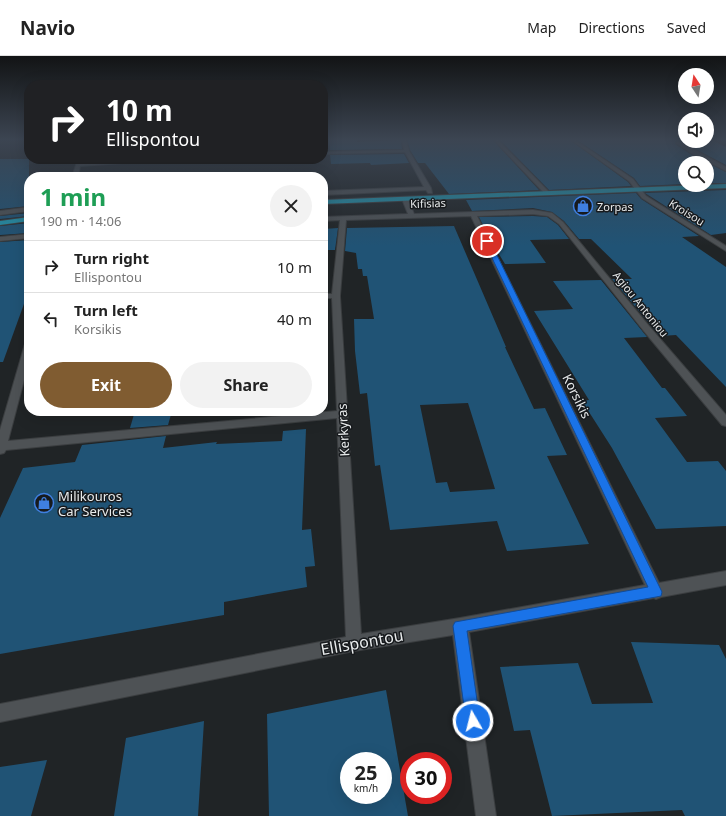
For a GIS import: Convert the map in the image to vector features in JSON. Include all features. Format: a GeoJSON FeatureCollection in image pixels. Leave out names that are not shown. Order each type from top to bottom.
{"type":"FeatureCollection","features":[{"type":"Feature","properties":{"kind":"main road"},"geometry":{"type":"LineString","coordinates":[[328,202],[726,186]]}},
{"type":"Feature","properties":{"kind":"main road"},"geometry":{"type":"LineString","coordinates":[[0,223],[24,220]]}},
{"type":"Feature","properties":{"kind":"street"},"geometry":{"type":"LineString","coordinates":[[421,175],[435,198]]}},
{"type":"Feature","properties":{"kind":"street"},"geometry":{"type":"LineString","coordinates":[[530,175],[548,194]]}},
{"type":"Feature","properties":{"kind":"street","name":"Kroisou"},"geometry":{"type":"LineString","coordinates":[[624,175],[631,180],[638,190],[650,201],[726,249]]}},
{"type":"Feature","properties":{"kind":"street"},"geometry":{"type":"LineString","coordinates":[[328,193],[428,188]]}},
{"type":"Feature","properties":{"kind":"street"},"geometry":{"type":"LineString","coordinates":[[405,199],[411,215]]}},
{"type":"Feature","properties":{"kind":"street"},"geometry":{"type":"LineString","coordinates":[[0,213],[24,210]]}},
{"type":"Feature","properties":{"kind":"street","name":"Kifisias"},"geometry":{"type":"LineString","coordinates":[[328,219],[533,212]]}},
{"type":"Feature","properties":{"kind":"street","name":"Agiou Antoniou"},"geometry":{"type":"LineString","coordinates":[[533,212],[550,214],[561,223],[646,328],[726,422]]}},
{"type":"Feature","properties":{"kind":"street","name":"Korsikis"},"geometry":{"type":"LineString","coordinates":[[473,213],[656,592]]}},
{"type":"Feature","properties":{"kind":"street","name":"Kerkyras"},"geometry":{"type":"LineString","coordinates":[[343,218],[336,296],[354,642]]}},
{"type":"Feature","properties":{"kind":"street"},"geometry":{"type":"LineString","coordinates":[[0,239],[24,237]]}},
{"type":"Feature","properties":{"kind":"street"},"geometry":{"type":"LineString","coordinates":[[328,296],[336,296]]}},
{"type":"Feature","properties":{"kind":"street"},"geometry":{"type":"LineString","coordinates":[[24,363],[1,448],[322,416]]}},
{"type":"Feature","properties":{"kind":"street"},"geometry":{"type":"LineString","coordinates":[[328,415],[342,414]]}},
{"type":"Feature","properties":{"kind":"street","name":"Ellispontou"},"geometry":{"type":"LineString","coordinates":[[0,713],[354,642],[460,626],[656,592],[726,578]]}},
{"type":"Feature","properties":{"kind":"street"},"geometry":{"type":"LineString","coordinates":[[460,626],[486,816]]}},
{"type":"Feature","properties":{"kind":"building"},"geometry":{"type":"Polygon","coordinates":[[[0,175],[24,175],[24,207],[0,209],[0,175]]]}},
{"type":"Feature","properties":{"kind":"building"},"geometry":{"type":"Polygon","coordinates":[[[435,175],[526,175],[539,190],[449,194],[435,175]]]}},
{"type":"Feature","properties":{"kind":"building"},"geometry":{"type":"Polygon","coordinates":[[[535,175],[619,175],[631,186],[549,190],[535,175]]]}},
{"type":"Feature","properties":{"kind":"building"},"geometry":{"type":"Polygon","coordinates":[[[630,175],[678,175],[678,184],[640,186],[630,175]]]}},
{"type":"Feature","properties":{"kind":"building"},"geometry":{"type":"Polygon","coordinates":[[[714,175],[726,175],[726,183],[714,183],[714,175]]]}},
{"type":"Feature","properties":{"kind":"building"},"geometry":{"type":"Polygon","coordinates":[[[714,190],[726,190],[726,233],[711,235],[645,193],[714,192],[714,190]]]}},
{"type":"Feature","properties":{"kind":"building"},"geometry":{"type":"Polygon","coordinates":[[[636,193],[641,199],[699,236],[682,237],[726,267],[726,387],[676,335],[660,336],[612,279],[632,279],[591,239],[579,239],[564,221],[552,212],[533,208],[472,211],[466,200],[636,193]]]}},
{"type":"Feature","properties":{"kind":"building"},"geometry":{"type":"Polygon","coordinates":[[[24,214],[24,217],[0,219],[0,216],[24,214]]]}},
{"type":"Feature","properties":{"kind":"building"},"geometry":{"type":"Polygon","coordinates":[[[479,217],[547,217],[558,225],[569,239],[530,240],[546,263],[505,264],[479,217]]]}},
{"type":"Feature","properties":{"kind":"building"},"geometry":{"type":"Polygon","coordinates":[[[24,224],[24,233],[0,235],[0,226],[24,224]]]}},
{"type":"Feature","properties":{"kind":"building"},"geometry":{"type":"Polygon","coordinates":[[[454,226],[505,347],[534,409],[545,408],[567,455],[547,456],[589,544],[507,551],[497,521],[390,530],[380,465],[375,466],[367,393],[360,394],[355,351],[354,319],[374,319],[367,276],[363,276],[362,269],[358,269],[356,253],[345,251],[347,228],[454,226]],[[468,403],[420,405],[436,483],[447,482],[450,492],[495,489],[468,403]]]}},
{"type":"Feature","properties":{"kind":"building"},"geometry":{"type":"Polygon","coordinates":[[[338,228],[335,250],[328,250],[328,229],[338,228]]]}},
{"type":"Feature","properties":{"kind":"building"},"geometry":{"type":"Polygon","coordinates":[[[24,240],[24,304],[3,362],[0,362],[0,242],[24,240]]]}},
{"type":"Feature","properties":{"kind":"building"},"geometry":{"type":"Polygon","coordinates":[[[601,280],[647,337],[624,338],[662,388],[665,388],[687,416],[655,418],[687,462],[718,461],[726,471],[726,526],[656,529],[612,448],[582,401],[589,400],[534,311],[573,309],[553,281],[601,280]]]}},
{"type":"Feature","properties":{"kind":"building"},"geometry":{"type":"Polygon","coordinates":[[[134,416],[171,416],[168,425],[130,428],[134,416]]]}},
{"type":"Feature","properties":{"kind":"building"},"geometry":{"type":"Polygon","coordinates":[[[306,429],[302,530],[311,529],[315,566],[305,567],[307,587],[224,602],[224,615],[0,654],[0,518],[23,468],[75,462],[82,445],[166,436],[163,448],[217,442],[216,444],[282,441],[283,431],[306,429]]]}},
{"type":"Feature","properties":{"kind":"building"},"geometry":{"type":"Polygon","coordinates":[[[631,642],[719,645],[726,659],[726,816],[685,816],[682,810],[552,816],[530,730],[514,731],[500,667],[578,663],[592,704],[653,703],[631,642]]]}},
{"type":"Feature","properties":{"kind":"building"},"geometry":{"type":"Polygon","coordinates":[[[386,690],[400,770],[400,804],[406,804],[408,816],[269,816],[267,714],[386,690]]]}},
{"type":"Feature","properties":{"kind":"building"},"geometry":{"type":"Polygon","coordinates":[[[204,721],[198,816],[114,816],[126,738],[204,721]]]}},
{"type":"Feature","properties":{"kind":"building"},"geometry":{"type":"Polygon","coordinates":[[[47,760],[31,816],[0,816],[0,767],[47,760]]]}},
{"type":"Feature","properties":{"kind":"place","name":"Zorpas"},"geometry":{"type":"Point","coordinates":[583,206]}},
{"type":"Feature","properties":{"kind":"place","name":"Milikouros Car Services"},"geometry":{"type":"Point","coordinates":[44,503]}},
{"type":"Feature","properties":{"kind":"route"},"geometry":{"type":"LineString","coordinates":[[473,721],[460,626],[656,592],[487,241]]}}]}
